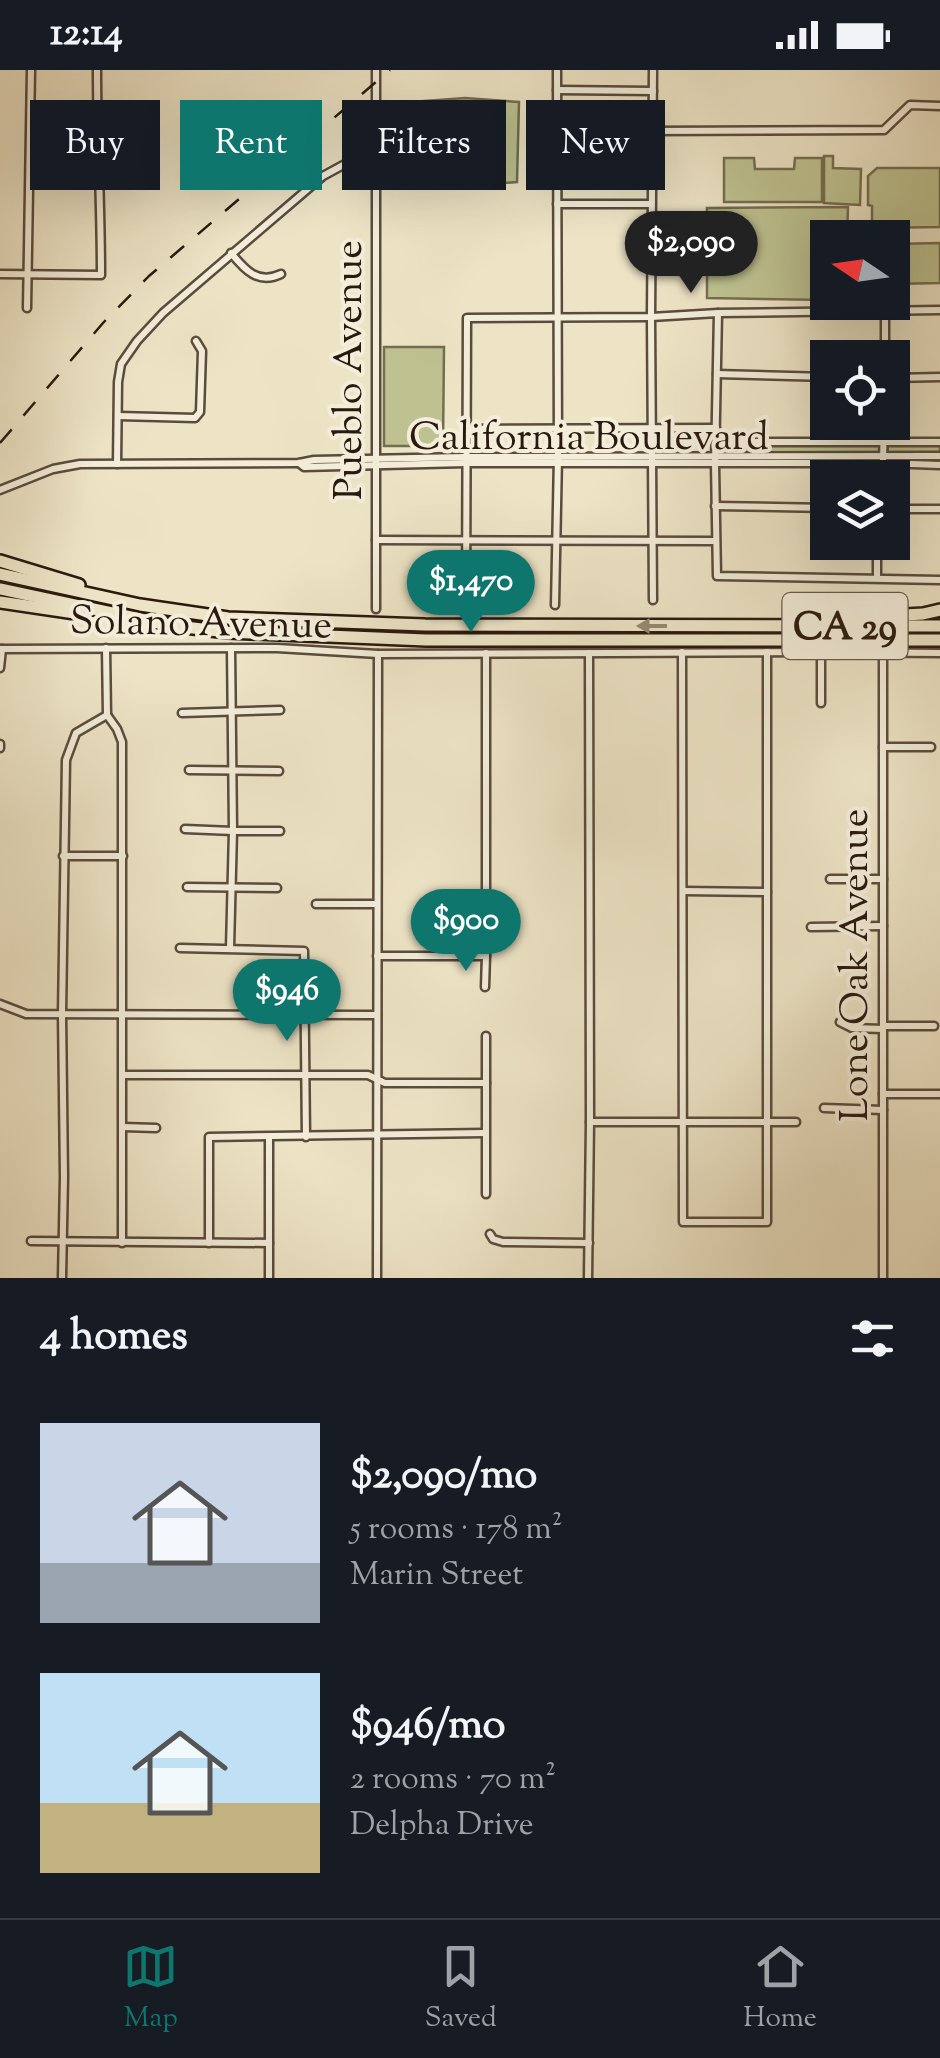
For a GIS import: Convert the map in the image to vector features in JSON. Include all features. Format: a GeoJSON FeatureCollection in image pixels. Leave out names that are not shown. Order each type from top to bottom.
{"type":"FeatureCollection","features":[{"type":"Feature","properties":{"kind":"highway"},"geometry":{"type":"LineString","coordinates":[[0,560],[140,605]]}},
{"type":"Feature","properties":{"kind":"highway","name":"CA 29"},"geometry":{"type":"LineString","coordinates":[[0,574],[140,605],[228,618],[425,626],[940,626]]}},
{"type":"Feature","properties":{"kind":"highway","name":"CA 29"},"geometry":{"type":"LineString","coordinates":[[0,589],[168,625],[227,632],[426,640],[940,641]]}},
{"type":"Feature","properties":{"kind":"highway"},"geometry":{"type":"LineString","coordinates":[[0,602],[168,625]]}},
{"type":"Feature","properties":{"kind":"highway"},"geometry":{"type":"LineString","coordinates":[[750,626],[940,610]]}},
{"type":"Feature","properties":{"kind":"street"},"geometry":{"type":"LineString","coordinates":[[27,308],[30,70]]}},
{"type":"Feature","properties":{"kind":"street"},"geometry":{"type":"LineString","coordinates":[[0,274],[101,275],[97,70]]}},
{"type":"Feature","properties":{"kind":"street","name":"Pueblo Avenue"},"geometry":{"type":"LineString","coordinates":[[376,70],[376,100]]}},
{"type":"Feature","properties":{"kind":"street"},"geometry":{"type":"LineString","coordinates":[[555,605],[557,70]]}},
{"type":"Feature","properties":{"kind":"street"},"geometry":{"type":"LineString","coordinates":[[653,70],[653,100]]}},
{"type":"Feature","properties":{"kind":"street"},"geometry":{"type":"LineString","coordinates":[[556,90],[653,92]]}},
{"type":"Feature","properties":{"kind":"street"},"geometry":{"type":"LineString","coordinates":[[665,131],[884,130],[910,105],[940,106]]}},
{"type":"Feature","properties":{"kind":"street"},"geometry":{"type":"LineString","coordinates":[[117,464],[121,364],[138,341],[162,313],[342,165]]}},
{"type":"Feature","properties":{"kind":"street","name":"Pueblo Avenue"},"geometry":{"type":"LineString","coordinates":[[376,610],[377,190]]}},
{"type":"Feature","properties":{"kind":"street"},"geometry":{"type":"LineString","coordinates":[[651,190],[653,600]]}},
{"type":"Feature","properties":{"kind":"street"},"geometry":{"type":"LineString","coordinates":[[557,204],[651,204]]}},
{"type":"Feature","properties":{"kind":"street"},"geometry":{"type":"LineString","coordinates":[[232,253],[247,272],[258,277],[280,274]]}},
{"type":"Feature","properties":{"kind":"street"},"geometry":{"type":"LineString","coordinates":[[910,311],[940,310]]}},
{"type":"Feature","properties":{"kind":"street"},"geometry":{"type":"LineString","coordinates":[[466,614],[469,316],[651,317],[810,312]]}},
{"type":"Feature","properties":{"kind":"street"},"geometry":{"type":"LineString","coordinates":[[718,313],[717,576],[940,580]]}},
{"type":"Feature","properties":{"kind":"street"},"geometry":{"type":"LineString","coordinates":[[118,416],[196,418],[200,412],[202,351],[196,341]]}},
{"type":"Feature","properties":{"kind":"street"},"geometry":{"type":"LineString","coordinates":[[717,374],[810,376]]}},
{"type":"Feature","properties":{"kind":"street"},"geometry":{"type":"LineString","coordinates":[[910,378],[940,377]]}},
{"type":"Feature","properties":{"kind":"street"},"geometry":{"type":"LineString","coordinates":[[466,429],[716,428]]}},
{"type":"Feature","properties":{"kind":"street"},"geometry":{"type":"LineString","coordinates":[[730,442],[940,442]]}},
{"type":"Feature","properties":{"kind":"street"},"geometry":{"type":"LineString","coordinates":[[883,460],[884,442]]}},
{"type":"Feature","properties":{"kind":"street","name":"California Boulevard"},"geometry":{"type":"LineString","coordinates":[[883,460],[940,456]]}},
{"type":"Feature","properties":{"kind":"street","name":"California Boulevard"},"geometry":{"type":"LineString","coordinates":[[0,490],[65,466],[117,464],[810,460]]}},
{"type":"Feature","properties":{"kind":"street","name":"California Boulevard"},"geometry":{"type":"LineString","coordinates":[[910,463],[940,466]]}},
{"type":"Feature","properties":{"kind":"street"},"geometry":{"type":"LineString","coordinates":[[715,506],[810,508]]}},
{"type":"Feature","properties":{"kind":"street"},"geometry":{"type":"LineString","coordinates":[[910,509],[940,509]]}},
{"type":"Feature","properties":{"kind":"street"},"geometry":{"type":"LineString","coordinates":[[376,540],[715,541]]}},
{"type":"Feature","properties":{"kind":"street"},"geometry":{"type":"LineString","coordinates":[[876,560],[876,578]]}},
{"type":"Feature","properties":{"kind":"street"},"geometry":{"type":"LineString","coordinates":[[106,648],[107,714],[122,742],[122,1242]]}},
{"type":"Feature","properties":{"kind":"street"},"geometry":{"type":"LineString","coordinates":[[230,948],[234,832],[231,648]]}},
{"type":"Feature","properties":{"kind":"street","name":"Solano Avenue"},"geometry":{"type":"LineString","coordinates":[[1,649],[231,648],[378,654],[940,653]]}},
{"type":"Feature","properties":{"kind":"street"},"geometry":{"type":"LineString","coordinates":[[0,668],[1,649]]}},
{"type":"Feature","properties":{"kind":"street"},"geometry":{"type":"LineString","coordinates":[[682,652],[683,1222],[766,1222],[767,652]]}},
{"type":"Feature","properties":{"kind":"street"},"geometry":{"type":"LineString","coordinates":[[821,652],[821,704]]}},
{"type":"Feature","properties":{"kind":"street","name":"Lone Oak Avenue"},"geometry":{"type":"LineString","coordinates":[[883,652],[883,1278]]}},
{"type":"Feature","properties":{"kind":"street"},"geometry":{"type":"LineString","coordinates":[[486,653],[486,986]]}},
{"type":"Feature","properties":{"kind":"street"},"geometry":{"type":"LineString","coordinates":[[588,1278],[589,653]]}},
{"type":"Feature","properties":{"kind":"street"},"geometry":{"type":"LineString","coordinates":[[376,1278],[378,654]]}},
{"type":"Feature","properties":{"kind":"street"},"geometry":{"type":"LineString","coordinates":[[182,713],[280,710]]}},
{"type":"Feature","properties":{"kind":"street"},"geometry":{"type":"LineString","coordinates":[[62,1278],[66,760],[76,732],[107,714]]}},
{"type":"Feature","properties":{"kind":"street"},"geometry":{"type":"LineString","coordinates":[[883,747],[931,747]]}},
{"type":"Feature","properties":{"kind":"street"},"geometry":{"type":"LineString","coordinates":[[189,770],[279,771]]}},
{"type":"Feature","properties":{"kind":"street"},"geometry":{"type":"LineString","coordinates":[[185,828],[280,831]]}},
{"type":"Feature","properties":{"kind":"street"},"geometry":{"type":"LineString","coordinates":[[63,856],[124,856]]}},
{"type":"Feature","properties":{"kind":"street"},"geometry":{"type":"LineString","coordinates":[[830,879],[883,879]]}},
{"type":"Feature","properties":{"kind":"street"},"geometry":{"type":"LineString","coordinates":[[187,887],[278,888]]}},
{"type":"Feature","properties":{"kind":"street"},"geometry":{"type":"LineString","coordinates":[[683,891],[766,892]]}},
{"type":"Feature","properties":{"kind":"street"},"geometry":{"type":"LineString","coordinates":[[316,904],[376,904]]}},
{"type":"Feature","properties":{"kind":"street"},"geometry":{"type":"LineString","coordinates":[[811,927],[883,926]]}},
{"type":"Feature","properties":{"kind":"street"},"geometry":{"type":"LineString","coordinates":[[180,948],[304,951],[306,1136]]}},
{"type":"Feature","properties":{"kind":"street"},"geometry":{"type":"LineString","coordinates":[[377,956],[486,956]]}},
{"type":"Feature","properties":{"kind":"street"},"geometry":{"type":"LineString","coordinates":[[0,1004],[26,1014],[377,1015]]}},
{"type":"Feature","properties":{"kind":"street"},"geometry":{"type":"LineString","coordinates":[[840,1022],[852,1028],[934,1026]]}},
{"type":"Feature","properties":{"kind":"street"},"geometry":{"type":"LineString","coordinates":[[486,1036],[486,1194]]}},
{"type":"Feature","properties":{"kind":"street"},"geometry":{"type":"LineString","coordinates":[[123,1074],[368,1075],[385,1083],[486,1083]]}},
{"type":"Feature","properties":{"kind":"street"},"geometry":{"type":"LineString","coordinates":[[883,1094],[940,1094]]}},
{"type":"Feature","properties":{"kind":"street"},"geometry":{"type":"LineString","coordinates":[[824,1108],[883,1110]]}},
{"type":"Feature","properties":{"kind":"street"},"geometry":{"type":"LineString","coordinates":[[590,1122],[796,1122]]}},
{"type":"Feature","properties":{"kind":"street"},"geometry":{"type":"LineString","coordinates":[[123,1128],[156,1128]]}},
{"type":"Feature","properties":{"kind":"street"},"geometry":{"type":"LineString","coordinates":[[209,1242],[210,1137],[485,1134]]}},
{"type":"Feature","properties":{"kind":"street"},"geometry":{"type":"LineString","coordinates":[[269,1137],[269,1278]]}},
{"type":"Feature","properties":{"kind":"street"},"geometry":{"type":"LineString","coordinates":[[490,1234],[503,1242],[588,1242]]}},
{"type":"Feature","properties":{"kind":"street"},"geometry":{"type":"LineString","coordinates":[[31,1242],[269,1243]]}},
{"type":"Feature","properties":{"kind":"green space"},"geometry":{"type":"Polygon","coordinates":[[[506,101],[519,102],[517,182],[506,183],[506,101]]]}},
{"type":"Feature","properties":{"kind":"green space"},"geometry":{"type":"Polygon","coordinates":[[[824,156],[833,156],[833,168],[861,169],[860,205],[824,203],[824,156]]]}},
{"type":"Feature","properties":{"kind":"green space"},"geometry":{"type":"Polygon","coordinates":[[[724,158],[754,158],[755,169],[794,169],[795,158],[822,158],[822,202],[724,202],[724,158]]]}},
{"type":"Feature","properties":{"kind":"green space"},"geometry":{"type":"Polygon","coordinates":[[[877,168],[940,168],[940,227],[910,227],[910,220],[872,220],[868,176],[877,168]]]}},
{"type":"Feature","properties":{"kind":"green space"},"geometry":{"type":"Polygon","coordinates":[[[848,207],[848,220],[810,220],[810,300],[707,298],[707,208],[848,207]]]}},
{"type":"Feature","properties":{"kind":"green space"},"geometry":{"type":"Polygon","coordinates":[[[940,243],[940,283],[910,284],[910,244],[940,243]]]}},
{"type":"Feature","properties":{"kind":"green space"},"geometry":{"type":"Polygon","coordinates":[[[384,347],[444,347],[443,446],[384,446],[384,347]]]}},
{"type":"Feature","properties":{"kind":"green space"},"geometry":{"type":"Polygon","coordinates":[[[715,441],[940,442],[940,456],[715,458],[715,441]]]}},
{"type":"Feature","properties":{"kind":"railway"},"geometry":{"type":"LineString","coordinates":[[0,443],[103,323],[149,276],[390,70]]}}]}
